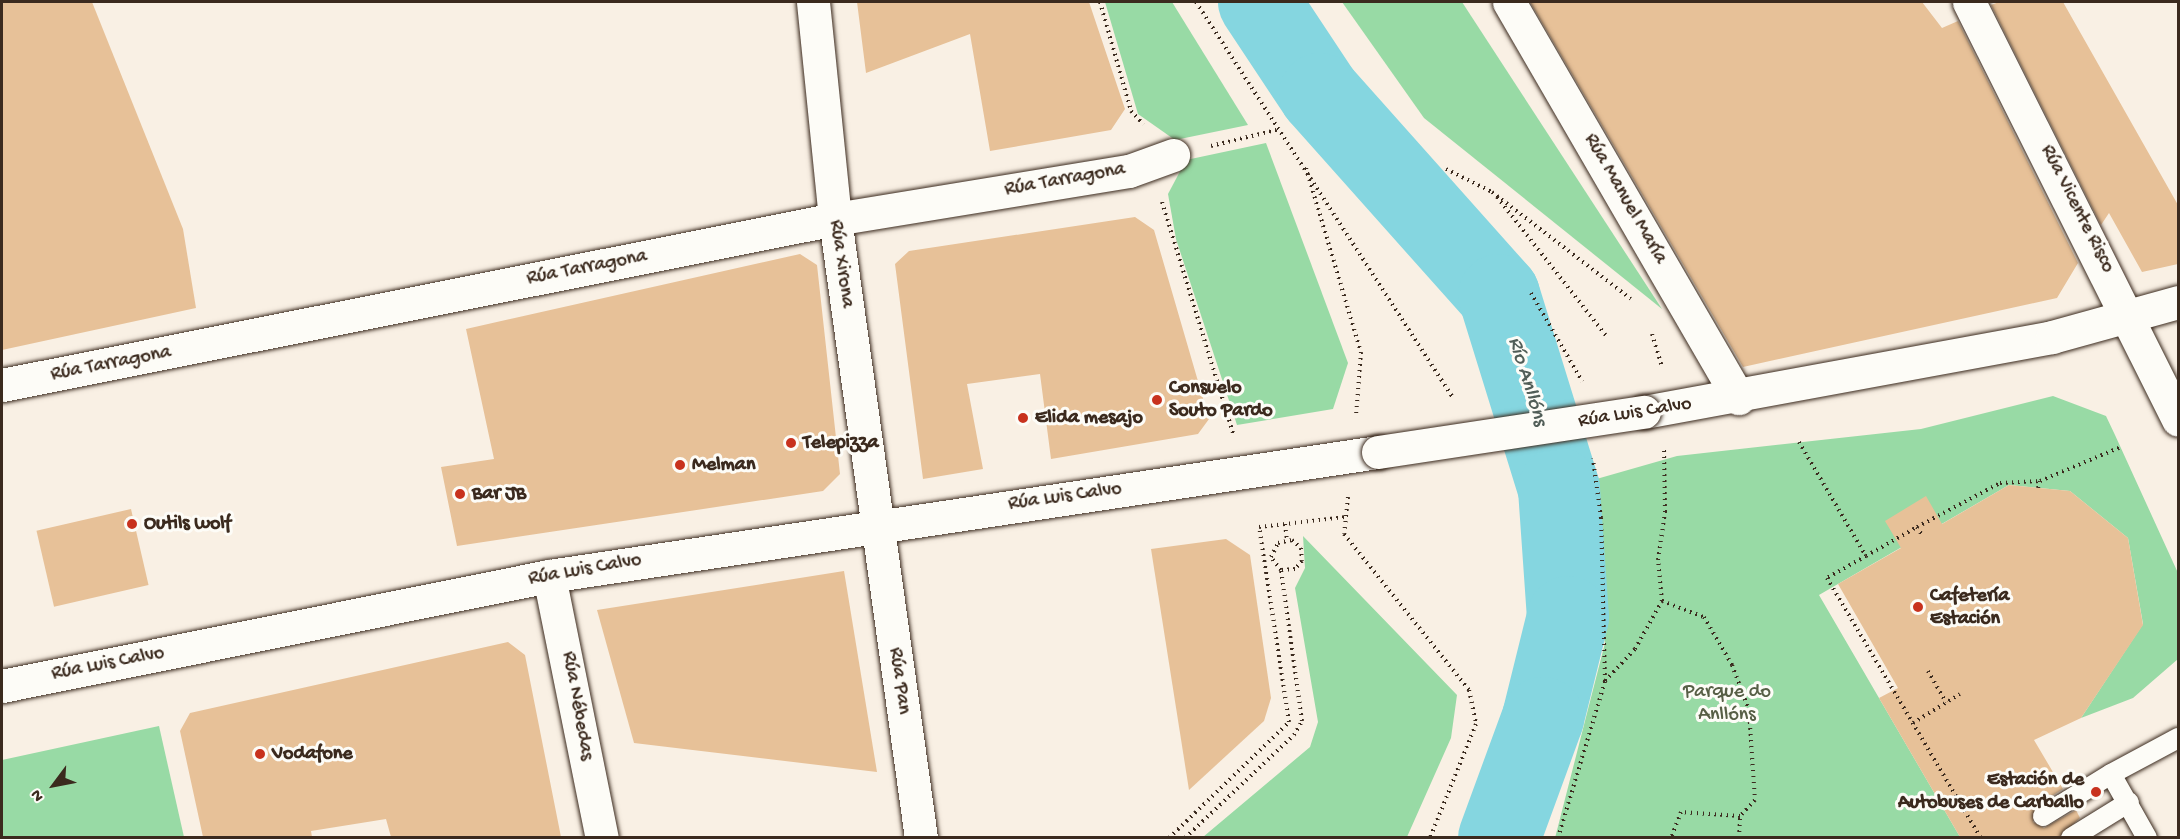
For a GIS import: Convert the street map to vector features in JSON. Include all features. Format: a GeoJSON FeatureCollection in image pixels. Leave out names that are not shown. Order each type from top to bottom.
{"type":"FeatureCollection","features":[{"type":"Feature","properties":{"kind":"street","name":"Rúa Xirona"},"geometry":{"type":"LineString","coordinates":[[813,2],[835,219],[876,525]]}},
{"type":"Feature","properties":{"kind":"street","name":"Rúa Manuel María"},"geometry":{"type":"LineString","coordinates":[[1509,2],[1739,398]]}},
{"type":"Feature","properties":{"kind":"street","name":"Rúa Vicente Risco"},"geometry":{"type":"LineString","coordinates":[[1969,2],[2129,312],[2178,420]]}},
{"type":"Feature","properties":{"kind":"street","name":"Rúa Tarragona"},"geometry":{"type":"LineString","coordinates":[[2,385],[835,219],[1129,171],[1173,155]]}},
{"type":"Feature","properties":{"kind":"street","name":"Rúa Luis Calvo"},"geometry":{"type":"LineString","coordinates":[[3,678],[549,576],[876,525],[1739,398],[2052,337],[2129,312],[2178,302]]}},
{"type":"Feature","properties":{"kind":"street","name":"Rúa Pan"},"geometry":{"type":"LineString","coordinates":[[876,525],[921,837]]}},
{"type":"Feature","properties":{"kind":"street","name":"Rúa Nébedas"},"geometry":{"type":"LineString","coordinates":[[549,576],[602,837]]}},
{"type":"Feature","properties":{"kind":"lane"},"geometry":{"type":"LineString","coordinates":[[2043,816],[2112,774],[2178,738]]}},
{"type":"Feature","properties":{"kind":"lane"},"geometry":{"type":"LineString","coordinates":[[2112,774],[2129,802],[2140,835]]}},
{"type":"Feature","properties":{"kind":"lane"},"geometry":{"type":"LineString","coordinates":[[2071,837],[2129,802]]}},
{"type":"Feature","properties":{"kind":"path"},"geometry":{"type":"LineString","coordinates":[[1100,2],[1131,111],[1173,155]]}},
{"type":"Feature","properties":{"kind":"path"},"geometry":{"type":"LineString","coordinates":[[1196,2],[1306,168],[1455,402]]}},
{"type":"Feature","properties":{"kind":"path"},"geometry":{"type":"LineString","coordinates":[[1173,155],[1280,129]]}},
{"type":"Feature","properties":{"kind":"path"},"geometry":{"type":"LineString","coordinates":[[1173,155],[1161,199],[1234,434],[1245,432]]}},
{"type":"Feature","properties":{"kind":"path"},"geometry":{"type":"LineString","coordinates":[[1306,168],[1361,352],[1356,415],[1365,453],[1346,517],[1344,534],[1469,690],[1476,724],[1430,837]]}},
{"type":"Feature","properties":{"kind":"path"},"geometry":{"type":"LineString","coordinates":[[1446,169],[1492,192],[1634,305]]}},
{"type":"Feature","properties":{"kind":"path"},"geometry":{"type":"LineString","coordinates":[[1492,192],[1608,338]]}},
{"type":"Feature","properties":{"kind":"path"},"geometry":{"type":"LineString","coordinates":[[1605,681],[1635,649],[1662,601],[1658,560],[1665,512],[1653,410],[1662,359],[1650,330]]}},
{"type":"Feature","properties":{"kind":"path"},"geometry":{"type":"LineString","coordinates":[[1345,417],[1356,415]]}},
{"type":"Feature","properties":{"kind":"path"},"geometry":{"type":"LineString","coordinates":[[1799,442],[1866,556]]}},
{"type":"Feature","properties":{"kind":"path"},"geometry":{"type":"LineString","coordinates":[[1981,837],[1827,578],[2000,483],[2040,481],[2121,447]]}},
{"type":"Feature","properties":{"kind":"path"},"geometry":{"type":"LineString","coordinates":[[2038,488],[2040,481]]}},
{"type":"Feature","properties":{"kind":"path"},"geometry":{"type":"LineString","coordinates":[[1169,837],[1288,722],[1259,527],[1346,517]]}},
{"type":"Feature","properties":{"kind":"path"},"geometry":{"type":"LineString","coordinates":[[1558,837],[1605,681],[1601,518]]}},
{"type":"Feature","properties":{"kind":"path"},"geometry":{"type":"LineString","coordinates":[[1285,524],[1287,540]]}},
{"type":"Feature","properties":{"kind":"path"},"geometry":{"type":"LineString","coordinates":[[1917,527],[1922,535]]}},
{"type":"Feature","properties":{"kind":"path"},"geometry":{"type":"LineString","coordinates":[[1185,837],[1294,735],[1302,721],[1281,570],[1272,552],[1287,540]]}},
{"type":"Feature","properties":{"kind":"path"},"geometry":{"type":"LineString","coordinates":[[1281,570],[1295,569],[1302,561],[1301,548],[1287,540]]}},
{"type":"Feature","properties":{"kind":"path"},"geometry":{"type":"LineString","coordinates":[[1662,601],[1704,617],[1732,665],[1749,710],[1755,800],[1740,816],[1739,837]]}},
{"type":"Feature","properties":{"kind":"path"},"geometry":{"type":"LineString","coordinates":[[1928,671],[1947,702]]}},
{"type":"Feature","properties":{"kind":"path"},"geometry":{"type":"LineString","coordinates":[[1913,723],[1960,694]]}},
{"type":"Feature","properties":{"kind":"path"},"geometry":{"type":"LineString","coordinates":[[1671,837],[1681,812],[1740,816]]}},
{"type":"Feature","properties":{"kind":"green space"},"geometry":{"type":"Polygon","coordinates":[[[1105,2],[1172,2],[1248,125],[1175,140],[1138,114],[1105,2]]]}},
{"type":"Feature","properties":{"kind":"green space"},"geometry":{"type":"Polygon","coordinates":[[[1342,2],[1462,2],[1662,309],[1424,118],[1342,2]]]}},
{"type":"Feature","properties":{"kind":"green space"},"geometry":{"type":"Polygon","coordinates":[[[1266,143],[1348,363],[1333,409],[1237,425],[1176,239],[1168,194],[1186,160],[1266,143]]]}},
{"type":"Feature","properties":{"kind":"green space","name":"Parque do Anllóns"},"geometry":{"type":"Polygon","coordinates":[[[2053,396],[2106,416],[2178,573],[2178,659],[2133,698],[2081,718],[2143,624],[2128,538],[2070,491],[2009,485],[1819,595],[1960,837],[1555,838],[1605,643],[1572,486],[1677,456],[1921,429],[2053,396]]]}},
{"type":"Feature","properties":{"kind":"green space"},"geometry":{"type":"Polygon","coordinates":[[[1303,536],[1457,695],[1451,738],[1407,837],[1203,837],[1310,747],[1318,722],[1295,588],[1305,568],[1303,536]]]}},
{"type":"Feature","properties":{"kind":"green space"},"geometry":{"type":"Polygon","coordinates":[[[159,726],[184,837],[2,837],[2,760],[159,726]]]}},
{"type":"Feature","properties":{"kind":"building"},"geometry":{"type":"Polygon","coordinates":[[[2,2],[92,2],[183,229],[196,308],[2,350],[2,2]]]}},
{"type":"Feature","properties":{"kind":"building"},"geometry":{"type":"Polygon","coordinates":[[[857,2],[1089,2],[1125,109],[1111,130],[990,151],[970,34],[866,73],[857,2]]]}},
{"type":"Feature","properties":{"kind":"building"},"geometry":{"type":"Polygon","coordinates":[[[1530,2],[1922,2],[1942,28],[1958,21],[2078,263],[2057,298],[1743,367],[1530,2]]]}},
{"type":"Feature","properties":{"kind":"building"},"geometry":{"type":"Polygon","coordinates":[[[1999,2],[2063,2],[2178,205],[2178,264],[2142,272],[2109,213],[2101,225],[1991,5],[1999,2]]]}},
{"type":"Feature","properties":{"kind":"building"},"geometry":{"type":"Polygon","coordinates":[[[1135,217],[1154,230],[1209,419],[1198,434],[1051,459],[1040,374],[967,384],[983,469],[923,479],[895,264],[909,251],[1135,217]]]}},
{"type":"Feature","properties":{"kind":"building"},"geometry":{"type":"Polygon","coordinates":[[[800,254],[817,265],[840,474],[823,491],[457,546],[441,467],[494,459],[466,329],[800,254]]]}},
{"type":"Feature","properties":{"kind":"building"},"geometry":{"type":"Polygon","coordinates":[[[2009,485],[2070,491],[2128,538],[2143,625],[2081,718],[2034,740],[2063,789],[2036,806],[2033,822],[2044,828],[2076,810],[2080,818],[2059,837],[1960,837],[1879,698],[1898,688],[1838,584],[1901,548],[1885,521],[1926,496],[1942,524],[2009,485]]]}},
{"type":"Feature","properties":{"kind":"building"},"geometry":{"type":"Polygon","coordinates":[[[131,509],[149,585],[54,607],[36,531],[131,509]]]}},
{"type":"Feature","properties":{"kind":"building"},"geometry":{"type":"Polygon","coordinates":[[[1226,539],[1250,555],[1271,698],[1264,721],[1189,790],[1151,549],[1226,539]]]}},
{"type":"Feature","properties":{"kind":"building"},"geometry":{"type":"Polygon","coordinates":[[[844,571],[877,772],[634,743],[597,610],[844,571]]]}},
{"type":"Feature","properties":{"kind":"building"},"geometry":{"type":"Polygon","coordinates":[[[508,642],[525,655],[561,837],[391,837],[386,819],[311,831],[312,837],[203,837],[180,731],[190,713],[508,642]]]}},
{"type":"Feature","properties":{"kind":"waterway","name":"Río Anllóns"},"geometry":{"type":"LineString","coordinates":[[1259,2],[1320,94],[1499,295],[1559,489],[1568,617],[1543,718],[1499,838]]}},
{"type":"Feature","properties":{"kind":"place","name":"Consuelo Souto Pardo"},"geometry":{"type":"Point","coordinates":[1157,400]}},
{"type":"Feature","properties":{"kind":"place","name":"Elida mesajo"},"geometry":{"type":"Point","coordinates":[1023,418]}},
{"type":"Feature","properties":{"kind":"place","name":"Telepizza"},"geometry":{"type":"Point","coordinates":[791,443]}},
{"type":"Feature","properties":{"kind":"place","name":"Melman"},"geometry":{"type":"Point","coordinates":[680,465]}},
{"type":"Feature","properties":{"kind":"place","name":"Bar JB"},"geometry":{"type":"Point","coordinates":[460,494]}},
{"type":"Feature","properties":{"kind":"place","name":"Outils wolf"},"geometry":{"type":"Point","coordinates":[132,524]}},
{"type":"Feature","properties":{"kind":"place","name":"Cafetería Estación"},"geometry":{"type":"Point","coordinates":[1918,607]}},
{"type":"Feature","properties":{"kind":"place","name":"Vodafone"},"geometry":{"type":"Point","coordinates":[260,754]}},
{"type":"Feature","properties":{"kind":"place","name":"Estación de Autobuses de Carballo"},"geometry":{"type":"Point","coordinates":[2096,792]}}]}
